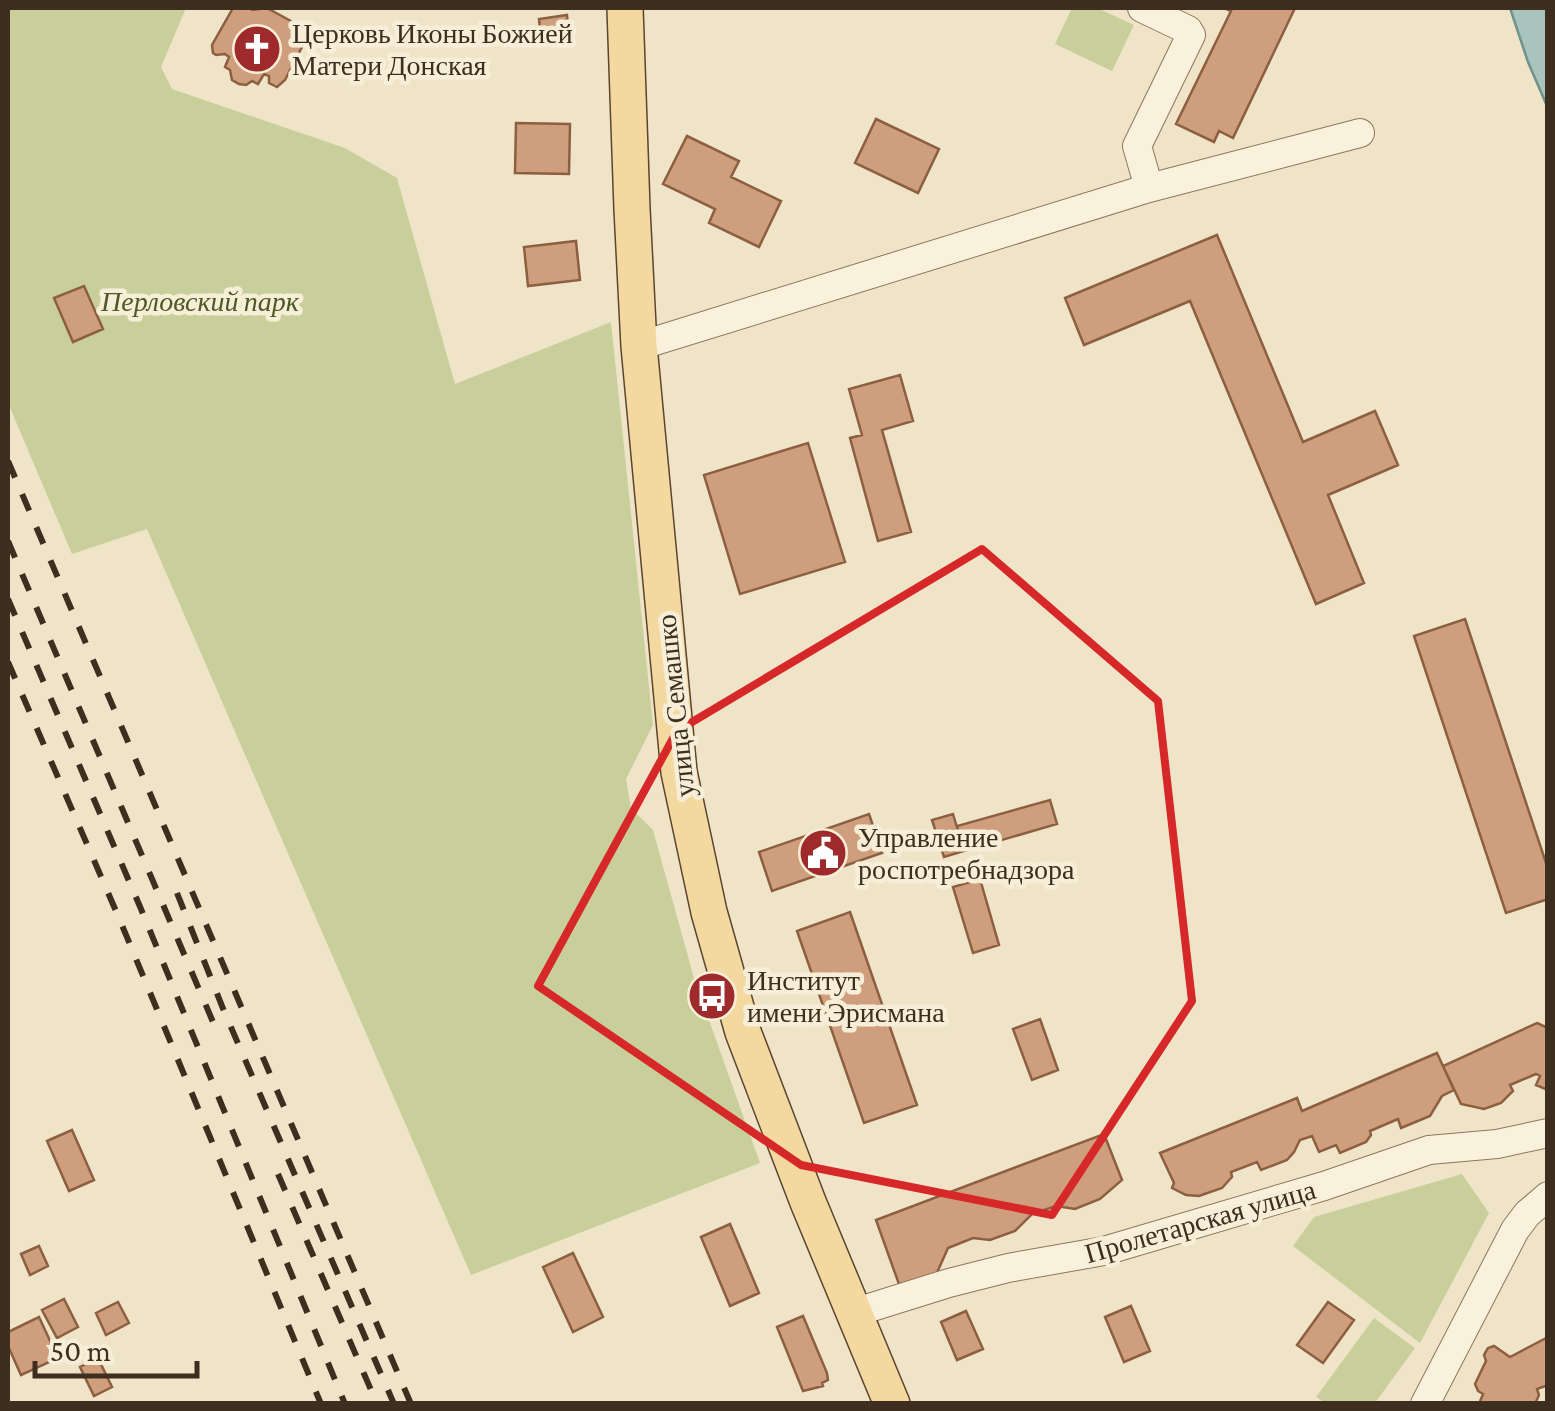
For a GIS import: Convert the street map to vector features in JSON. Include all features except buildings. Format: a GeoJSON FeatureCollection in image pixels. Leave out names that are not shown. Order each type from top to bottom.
{"type":"FeatureCollection","features":[{"type":"Feature","properties":{"kind":"main road","name":"улица Семашко"},"geometry":{"type":"LineString","coordinates":[[625,8],[639,346],[679,772],[691,834],[743,1032],[885,1388]]}},
{"type":"Feature","properties":{"kind":"street"},"geometry":{"type":"LineString","coordinates":[[1142,8],[1191,35],[1137,146],[1149,188]]}},
{"type":"Feature","properties":{"kind":"street"},"geometry":{"type":"LineString","coordinates":[[639,346],[1149,188],[1360,133]]}},
{"type":"Feature","properties":{"kind":"street","name":"Пролетарская улица"},"geometry":{"type":"LineString","coordinates":[[853,1313],[1008,1268],[1104,1251],[1324,1186],[1429,1150],[1496,1144],[1548,1133]]}},
{"type":"Feature","properties":{"kind":"street"},"geometry":{"type":"LineString","coordinates":[[1425,1404],[1515,1230],[1548,1196]]}},
{"type":"Feature","properties":{"kind":"highlighted area"},"geometry":{"type":"Polygon","coordinates":[[[982,549],[1158,701],[1192,1001],[1052,1215],[801,1165],[538,986],[677,731],[982,549]]]}},
{"type":"Feature","properties":{"kind":"green space","name":"Перловский парк"},"geometry":{"type":"Polygon","coordinates":[[[8,8],[186,8],[161,67],[172,89],[345,148],[397,178],[455,384],[611,322],[653,725],[626,779],[631,808],[653,830],[694,978],[760,1163],[471,1275],[147,529],[72,554],[8,403],[8,8]]]}},
{"type":"Feature","properties":{"kind":"green space"},"geometry":{"type":"Polygon","coordinates":[[[1072,8],[1097,8],[1134,25],[1112,71],[1055,44],[1072,8]]]}},
{"type":"Feature","properties":{"kind":"green space"},"geometry":{"type":"Polygon","coordinates":[[[1462,1174],[1489,1213],[1420,1343],[1293,1246],[1314,1217],[1462,1174]]]}},
{"type":"Feature","properties":{"kind":"green space"},"geometry":{"type":"Polygon","coordinates":[[[1374,1318],[1415,1348],[1375,1403],[1325,1403],[1316,1397],[1374,1318]]]}},
{"type":"Feature","properties":{"kind":"water"},"geometry":{"type":"Polygon","coordinates":[[[1510,8],[1547,8],[1547,106],[1528,62],[1510,8]]]}},
{"type":"Feature","properties":{"kind":"railway"},"geometry":{"type":"LineString","coordinates":[[8,461],[411,1404]]}},
{"type":"Feature","properties":{"kind":"railway"},"geometry":{"type":"LineString","coordinates":[[8,541],[213,1022]]}},
{"type":"Feature","properties":{"kind":"railway"},"geometry":{"type":"LineString","coordinates":[[8,599],[345,1404]]}},
{"type":"Feature","properties":{"kind":"railway"},"geometry":{"type":"LineString","coordinates":[[8,662],[321,1404]]}},
{"type":"Feature","properties":{"kind":"railway"},"geometry":{"type":"LineString","coordinates":[[177,893],[394,1404]]}},
{"type":"Feature","properties":{"kind":"railway"},"geometry":{"type":"LineString","coordinates":[[278,1174],[377,1404]]}},
{"type":"Feature","properties":{"kind":"place","name":"Церковь Иконы Божией Матери Донская"},"geometry":{"type":"Point","coordinates":[257,49]}},
{"type":"Feature","properties":{"kind":"place","name":"Управление роспотребнадзора"},"geometry":{"type":"Point","coordinates":[823,853]}},
{"type":"Feature","properties":{"kind":"place","name":"Институт имени Эрисмана"},"geometry":{"type":"Point","coordinates":[712,996]}}]}
